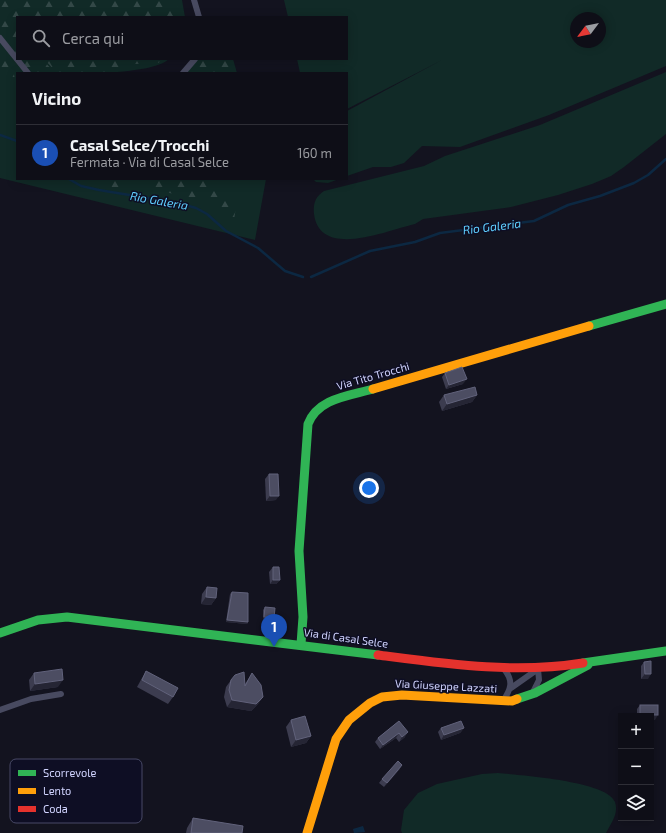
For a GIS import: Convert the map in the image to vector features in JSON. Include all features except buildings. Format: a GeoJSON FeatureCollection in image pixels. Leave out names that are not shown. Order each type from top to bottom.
{"type":"FeatureCollection","features":[{"type":"Feature","properties":{"kind":"street"},"geometry":{"type":"LineString","coordinates":[[194,0],[200,16]]}},
{"type":"Feature","properties":{"kind":"street"},"geometry":{"type":"LineString","coordinates":[[0,38],[16,58]]}},
{"type":"Feature","properties":{"kind":"street"},"geometry":{"type":"LineString","coordinates":[[18,60],[27,72]]}},
{"type":"Feature","properties":{"kind":"street"},"geometry":{"type":"LineString","coordinates":[[184,72],[194,60]]}},
{"type":"Feature","properties":{"kind":"street","name":"Via Tito Trocchi"},"geometry":{"type":"LineString","coordinates":[[301,644],[303,617],[299,541],[303,509],[307,429],[310,419],[316,409],[329,402],[666,304]]}},
{"type":"Feature","properties":{"kind":"street","name":"Via di Casal Selce"},"geometry":{"type":"LineString","coordinates":[[0,633],[38,620],[67,617],[301,644],[460,666],[504,669],[538,669],[666,651]]}},
{"type":"Feature","properties":{"kind":"street","name":"Via Giuseppe Lazzati"},"geometry":{"type":"LineString","coordinates":[[307,833],[333,746],[345,724],[365,706],[378,698],[402,695],[503,701],[515,700],[532,694],[592,662]]}},
{"type":"Feature","properties":{"kind":"street"},"geometry":{"type":"LineString","coordinates":[[504,669],[510,679],[511,688]]}},
{"type":"Feature","properties":{"kind":"street"},"geometry":{"type":"LineString","coordinates":[[503,701],[511,688],[538,669],[539,680],[532,694]]}},
{"type":"Feature","properties":{"kind":"street"},"geometry":{"type":"LineString","coordinates":[[0,710],[31,699],[61,694]]}},
{"type":"Feature","properties":{"kind":"green space"},"geometry":{"type":"Polygon","coordinates":[[[0,0],[182,0],[185,16],[16,16],[16,60],[167,60],[158,65],[120,72],[16,72],[16,180],[266,180],[255,240],[0,178],[0,0]]]}},
{"type":"Feature","properties":{"kind":"green space"},"geometry":{"type":"Polygon","coordinates":[[[0,0],[15,0],[19,16],[16,16],[16,55],[0,34],[0,0]]]}},
{"type":"Feature","properties":{"kind":"green space"},"geometry":{"type":"Polygon","coordinates":[[[19,0],[176,0],[179,16],[22,16],[19,0]]]}},
{"type":"Feature","properties":{"kind":"green space"},"geometry":{"type":"Polygon","coordinates":[[[284,0],[666,0],[666,66],[549,115],[460,147],[422,146],[404,163],[391,167],[373,167],[348,176],[348,110],[442,60],[348,108],[348,72],[300,72],[297,60],[348,60],[348,16],[288,16],[284,0]]]}},
{"type":"Feature","properties":{"kind":"green space"},"geometry":{"type":"Polygon","coordinates":[[[0,53],[12,69],[15,82],[0,79],[0,53]]]}},
{"type":"Feature","properties":{"kind":"green space"},"geometry":{"type":"Polygon","coordinates":[[[20,60],[43,60],[54,72],[28,72],[20,60]]]}},
{"type":"Feature","properties":{"kind":"green space"},"geometry":{"type":"Polygon","coordinates":[[[45,60],[162,60],[158,63],[135,64],[112,72],[56,72],[45,60]]]}},
{"type":"Feature","properties":{"kind":"green space"},"geometry":{"type":"Polygon","coordinates":[[[195,60],[233,60],[237,72],[186,72],[195,60]]]}},
{"type":"Feature","properties":{"kind":"green space"},"geometry":{"type":"Polygon","coordinates":[[[202,60],[228,60],[232,72],[193,72],[202,60]]]}},
{"type":"Feature","properties":{"kind":"green space"},"geometry":{"type":"Polygon","coordinates":[[[666,72],[666,134],[611,176],[558,195],[511,207],[423,219],[415,224],[373,236],[341,239],[329,236],[319,228],[314,214],[314,207],[315,201],[324,191],[424,166],[445,156],[540,125],[666,72]]]}},
{"type":"Feature","properties":{"kind":"green space"},"geometry":{"type":"Polygon","coordinates":[[[98,180],[130,180],[131,190],[116,189],[98,180]]]}},
{"type":"Feature","properties":{"kind":"green space"},"geometry":{"type":"Polygon","coordinates":[[[146,180],[211,180],[219,192],[225,197],[233,199],[236,207],[234,220],[229,220],[222,210],[214,204],[171,193],[152,186],[146,180]]]}},
{"type":"Feature","properties":{"kind":"green space"},"geometry":{"type":"Polygon","coordinates":[[[314,180],[336,180],[328,183],[316,182],[314,180]]]}},
{"type":"Feature","properties":{"kind":"green space"},"geometry":{"type":"Polygon","coordinates":[[[498,773],[562,780],[597,789],[609,795],[615,802],[616,810],[614,818],[606,833],[402,833],[401,830],[404,810],[418,793],[437,784],[482,774],[498,773]]]}},
{"type":"Feature","properties":{"kind":"water"},"geometry":{"type":"Polygon","coordinates":[[[363,826],[365,832],[354,833],[353,829],[363,826]]]}},
{"type":"Feature","properties":{"kind":"waterway","name":"Rio Galeria"},"geometry":{"type":"LineString","coordinates":[[0,135],[16,141]]}},
{"type":"Feature","properties":{"kind":"waterway","name":"Rio Galeria"},"geometry":{"type":"LineString","coordinates":[[311,277],[370,251],[415,242],[440,233],[534,221],[568,205],[600,196],[634,183],[648,175],[666,159]]}},
{"type":"Feature","properties":{"kind":"waterway","name":"Rio Galeria"},"geometry":{"type":"LineString","coordinates":[[71,180],[81,186],[178,203],[196,208],[207,214],[226,231],[258,248],[285,271],[303,277]]}},
{"type":"Feature","properties":{"kind":"traffic: fast"},"geometry":{"type":"LineString","coordinates":[[589,326],[666,304]]}},
{"type":"Feature","properties":{"kind":"traffic: fast"},"geometry":{"type":"LineString","coordinates":[[301,644],[303,617],[299,551],[308,424],[313,415],[327,403],[335,399],[373,389]]}},
{"type":"Feature","properties":{"kind":"traffic: fast"},"geometry":{"type":"LineString","coordinates":[[0,633],[38,620],[67,617],[378,655]]}},
{"type":"Feature","properties":{"kind":"traffic: fast"},"geometry":{"type":"LineString","coordinates":[[583,663],[666,651]]}},
{"type":"Feature","properties":{"kind":"traffic: fast"},"geometry":{"type":"LineString","coordinates":[[517,699],[535,693],[588,665]]}},
{"type":"Feature","properties":{"kind":"traffic: slow"},"geometry":{"type":"LineString","coordinates":[[373,389],[589,326]]}},
{"type":"Feature","properties":{"kind":"traffic: slow"},"geometry":{"type":"LineString","coordinates":[[307,833],[336,739],[349,720],[370,703],[382,697],[402,695],[512,701],[517,699]]}},
{"type":"Feature","properties":{"kind":"traffic: jam"},"geometry":{"type":"LineString","coordinates":[[378,655],[429,662],[506,668],[532,668],[583,663]]}},
{"type":"Feature","properties":{"kind":"place","name":"Casal Selce/Trocchi"},"geometry":{"type":"Point","coordinates":[274,647]}}]}
